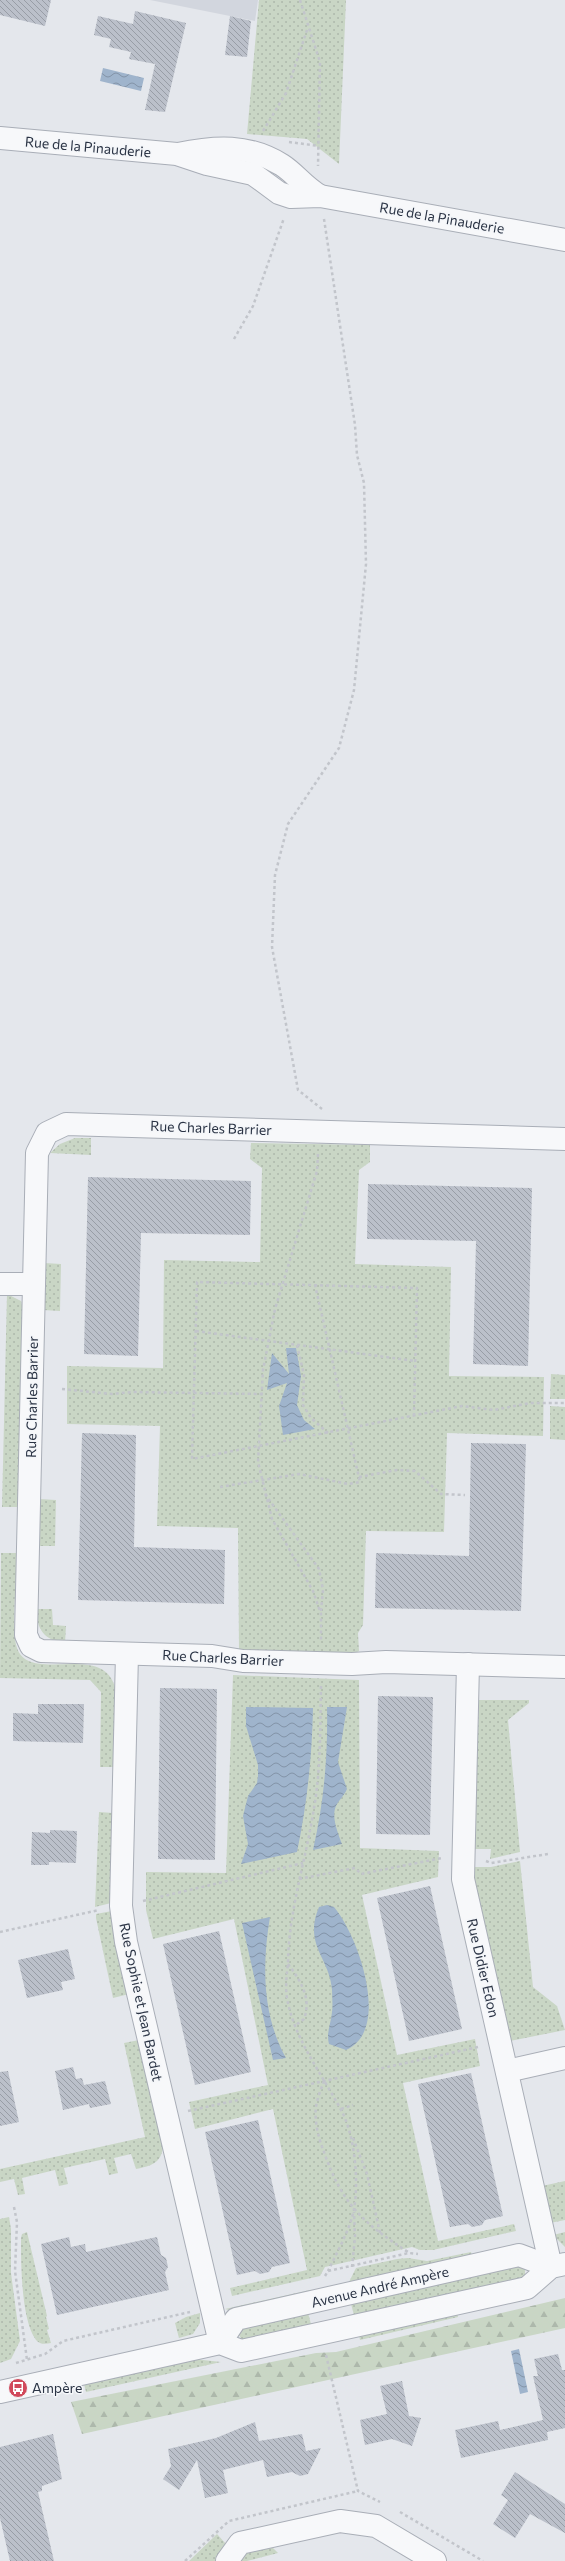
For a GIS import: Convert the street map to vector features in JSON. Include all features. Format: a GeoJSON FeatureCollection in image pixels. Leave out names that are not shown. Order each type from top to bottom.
{"type":"FeatureCollection","features":[{"type":"Feature","properties":{"kind":"street","name":"Rue de la Pinauderie"},"geometry":{"type":"LineString","coordinates":[[0,138],[176,154],[207,164],[253,174],[279,193],[291,197],[320,196],[565,240]]}},
{"type":"Feature","properties":{"kind":"street","name":"Rue de la Pinauderie"},"geometry":{"type":"LineString","coordinates":[[176,154],[218,147],[249,150],[283,165],[305,188],[320,196]]}},
{"type":"Feature","properties":{"kind":"street","name":"Rue Charles Barrier"},"geometry":{"type":"LineString","coordinates":[[565,1139],[66,1124],[47,1133],[37,1153],[26,1635],[31,1646],[41,1651],[321,1663],[468,1664],[565,1667]]}},
{"type":"Feature","properties":{"kind":"street"},"geometry":{"type":"LineString","coordinates":[[0,1284],[34,1284]]}},
{"type":"Feature","properties":{"kind":"street","name":"Rue Sophie et Jean Bardet"},"geometry":{"type":"LineString","coordinates":[[127,1654],[121,1906],[126,1942],[220,2344]]}},
{"type":"Feature","properties":{"kind":"street","name":"Rue Didier Edon"},"geometry":{"type":"LineString","coordinates":[[468,1664],[463,1879],[507,2071],[558,2265]]}},
{"type":"Feature","properties":{"kind":"street"},"geometry":{"type":"LineString","coordinates":[[507,2071],[565,2058]]}},
{"type":"Feature","properties":{"kind":"street","name":"Avenue André Ampère"},"geometry":{"type":"LineString","coordinates":[[220,2344],[236,2319],[519,2255],[558,2265]]}},
{"type":"Feature","properties":{"kind":"street"},"geometry":{"type":"LineString","coordinates":[[0,2392],[220,2344],[241,2351],[527,2288],[558,2265]]}},
{"type":"Feature","properties":{"kind":"street"},"geometry":{"type":"LineString","coordinates":[[227,2561],[240,2544],[340,2521],[376,2526],[435,2561]]}},
{"type":"Feature","properties":{"kind":"path"},"geometry":{"type":"LineString","coordinates":[[300,0],[320,62],[320,196],[349,386],[357,455],[364,483],[366,564],[354,690],[339,748],[288,824],[275,875],[272,947],[298,1090],[326,1112],[317,1171],[283,1285],[263,1370],[258,1462],[264,1492],[272,1519],[282,1540],[313,1590],[321,1614]]}},
{"type":"Feature","properties":{"kind":"path"},"geometry":{"type":"LineString","coordinates":[[262,133],[286,93],[309,26]]}},
{"type":"Feature","properties":{"kind":"path"},"geometry":{"type":"LineString","coordinates":[[282,142],[319,146]]}},
{"type":"Feature","properties":{"kind":"path"},"geometry":{"type":"LineString","coordinates":[[234,339],[253,306],[291,197]]}},
{"type":"Feature","properties":{"kind":"path"},"geometry":{"type":"LineString","coordinates":[[414,1416],[417,1288],[197,1282],[192,1459],[328,1433],[414,1416],[462,1406],[494,1410],[530,1403],[565,1403]]}},
{"type":"Feature","properties":{"kind":"path"},"geometry":{"type":"LineString","coordinates":[[220,1487],[299,1474],[348,1484],[360,1482],[315,1285]]}},
{"type":"Feature","properties":{"kind":"path"},"geometry":{"type":"LineString","coordinates":[[195,1331],[415,1361]]}},
{"type":"Feature","properties":{"kind":"path"},"geometry":{"type":"LineString","coordinates":[[297,1345],[304,1375],[303,1405],[311,1418],[328,1433]]}},
{"type":"Feature","properties":{"kind":"path"},"geometry":{"type":"LineString","coordinates":[[62,1389],[112,1394],[194,1392],[262,1394]]}},
{"type":"Feature","properties":{"kind":"path"},"geometry":{"type":"LineString","coordinates":[[359,1477],[397,1470],[415,1471],[441,1494],[465,1495]]}},
{"type":"Feature","properties":{"kind":"path"},"geometry":{"type":"LineString","coordinates":[[264,1492],[319,1569],[323,1590],[321,1614],[319,1760],[315,1807],[304,1863],[299,1879],[288,1941],[287,1998],[296,2025],[315,2067],[341,2109],[367,2174],[380,2234]]}},
{"type":"Feature","properties":{"kind":"path"},"geometry":{"type":"LineString","coordinates":[[299,1879],[355,1868],[361,1874],[443,1857],[479,1858],[491,1863],[548,1854]]}},
{"type":"Feature","properties":{"kind":"path"},"geometry":{"type":"LineString","coordinates":[[0,1932],[121,1906],[304,1863]]}},
{"type":"Feature","properties":{"kind":"path"},"geometry":{"type":"LineString","coordinates":[[288,1964],[299,1978],[307,2002],[304,2019],[296,2025]]}},
{"type":"Feature","properties":{"kind":"path"},"geometry":{"type":"LineString","coordinates":[[166,2116],[500,2042]]}},
{"type":"Feature","properties":{"kind":"path"},"geometry":{"type":"LineString","coordinates":[[324,2081],[316,2109],[320,2142],[333,2181],[354,2210],[380,2234],[409,2253]]}},
{"type":"Feature","properties":{"kind":"path"},"geometry":{"type":"LineString","coordinates":[[341,2109],[353,2105]]}},
{"type":"Feature","properties":{"kind":"path"},"geometry":{"type":"LineString","coordinates":[[343,2295],[343,2285],[352,2267],[355,2237],[352,2136]]}},
{"type":"Feature","properties":{"kind":"path"},"geometry":{"type":"LineString","coordinates":[[14,2207],[17,2222],[15,2271],[27,2341],[27,2360]]}},
{"type":"Feature","properties":{"kind":"path"},"geometry":{"type":"LineString","coordinates":[[328,2271],[354,2210]]}},
{"type":"Feature","properties":{"kind":"path"},"geometry":{"type":"LineString","coordinates":[[11,2364],[45,2354],[63,2341],[193,2311]]}},
{"type":"Feature","properties":{"kind":"path"},"geometry":{"type":"LineString","coordinates":[[320,2333],[358,2492],[385,2505]]}},
{"type":"Feature","properties":{"kind":"path"},"geometry":{"type":"LineString","coordinates":[[399,2511],[420,2521],[484,2561]]}},
{"type":"Feature","properties":{"kind":"shaded area"},"geometry":{"type":"Polygon","coordinates":[[[150,0],[258,0],[255,21],[150,0]]]}},
{"type":"Feature","properties":{"kind":"green space"},"geometry":{"type":"Polygon","coordinates":[[[259,0],[346,0],[339,164],[307,139],[247,134],[259,0]]]}},
{"type":"Feature","properties":{"kind":"green space"},"geometry":{"type":"Polygon","coordinates":[[[75,1138],[91,1138],[91,1155],[50,1153],[60,1144],[75,1138]]]}},
{"type":"Feature","properties":{"kind":"green space"},"geometry":{"type":"Polygon","coordinates":[[[251,1143],[370,1145],[370,1162],[359,1170],[355,1264],[451,1267],[449,1376],[544,1377],[543,1436],[447,1433],[444,1532],[366,1531],[363,1625],[358,1633],[359,1651],[351,1655],[244,1652],[239,1649],[238,1528],[157,1526],[160,1426],[67,1424],[67,1366],[163,1368],[164,1260],[260,1262],[262,1168],[250,1159],[251,1143]]]}},
{"type":"Feature","properties":{"kind":"green space"},"geometry":{"type":"Polygon","coordinates":[[[44,1263],[61,1264],[60,1311],[43,1310],[44,1263]]]}},
{"type":"Feature","properties":{"kind":"green space"},"geometry":{"type":"Polygon","coordinates":[[[7,1294],[21,1301],[23,1309],[18,1507],[2,1507],[7,1294]]]}},
{"type":"Feature","properties":{"kind":"green space"},"geometry":{"type":"Polygon","coordinates":[[[551,1374],[565,1375],[565,1399],[550,1399],[551,1374]]]}},
{"type":"Feature","properties":{"kind":"green space"},"geometry":{"type":"Polygon","coordinates":[[[550,1406],[565,1407],[565,1440],[550,1439],[550,1406]]]}},
{"type":"Feature","properties":{"kind":"green space"},"geometry":{"type":"Polygon","coordinates":[[[39,1499],[56,1500],[55,1546],[38,1546],[39,1499]]]}},
{"type":"Feature","properties":{"kind":"green space"},"geometry":{"type":"Polygon","coordinates":[[[1,1553],[17,1553],[14,1629],[17,1648],[24,1658],[35,1663],[80,1664],[94,1666],[106,1672],[114,1684],[117,1712],[114,1767],[100,1767],[101,1692],[90,1680],[0,1678],[1,1553]]]}},
{"type":"Feature","properties":{"kind":"green space"},"geometry":{"type":"Polygon","coordinates":[[[36,1609],[52,1609],[53,1625],[66,1626],[65,1643],[58,1642],[43,1633],[38,1623],[36,1609]]]}},
{"type":"Feature","properties":{"kind":"green space"},"geometry":{"type":"Polygon","coordinates":[[[233,1675],[359,1680],[360,1848],[439,1851],[438,1877],[362,1895],[397,2055],[475,2039],[480,2066],[403,2083],[438,2241],[514,2224],[516,2231],[433,2250],[420,2250],[412,2247],[325,2267],[320,2276],[232,2296],[230,2288],[307,2270],[273,2109],[195,2129],[189,2102],[268,2085],[234,1919],[153,1939],[146,1910],[146,1872],[226,1873],[233,1675]]]}},
{"type":"Feature","properties":{"kind":"green space"},"geometry":{"type":"Polygon","coordinates":[[[479,1700],[529,1700],[529,1703],[508,1720],[520,1852],[490,1859],[491,1849],[474,1849],[479,1700]]]}},
{"type":"Feature","properties":{"kind":"green space"},"geometry":{"type":"Polygon","coordinates":[[[99,1812],[113,1813],[111,1903],[95,1907],[99,1812]]]}},
{"type":"Feature","properties":{"kind":"green space"},"geometry":{"type":"Polygon","coordinates":[[[520,1861],[533,1987],[557,2006],[565,2030],[510,2041],[474,1880],[474,1867],[491,1867],[520,1861]]]}},
{"type":"Feature","properties":{"kind":"green space"},"geometry":{"type":"Polygon","coordinates":[[[112,1911],[129,1994],[113,1998],[96,1918],[96,1914],[112,1911]]]}},
{"type":"Feature","properties":{"kind":"green space"},"geometry":{"type":"Polygon","coordinates":[[[139,2040],[163,2147],[162,2153],[157,2161],[146,2167],[136,2169],[131,2154],[114,2158],[118,2173],[109,2175],[105,2159],[64,2168],[68,2184],[59,2186],[55,2170],[22,2178],[25,2194],[18,2195],[14,2179],[0,2182],[0,2169],[145,2137],[124,2043],[139,2040]]]}},
{"type":"Feature","properties":{"kind":"green space"},"geometry":{"type":"Polygon","coordinates":[[[565,2181],[565,2220],[550,2223],[542,2186],[565,2181]]]}},
{"type":"Feature","properties":{"kind":"green space"},"geometry":{"type":"Polygon","coordinates":[[[9,2217],[11,2229],[11,2273],[20,2341],[11,2359],[0,2363],[0,2219],[9,2217]]]}},
{"type":"Feature","properties":{"kind":"green space"},"geometry":{"type":"Polygon","coordinates":[[[27,2232],[47,2316],[49,2329],[47,2330],[51,2343],[43,2344],[36,2340],[27,2319],[23,2291],[21,2238],[22,2234],[27,2232]]]}},
{"type":"Feature","properties":{"kind":"green space"},"geometry":{"type":"Polygon","coordinates":[[[565,2232],[565,2247],[553,2235],[565,2232]]]}},
{"type":"Feature","properties":{"kind":"green space"},"geometry":{"type":"Polygon","coordinates":[[[471,2252],[473,2259],[348,2284],[356,2268],[397,2259],[408,2258],[427,2261],[471,2252]]]}},
{"type":"Feature","properties":{"kind":"green space"},"geometry":{"type":"Polygon","coordinates":[[[518,2263],[525,2268],[525,2279],[355,2319],[350,2300],[518,2263]]]}},
{"type":"Feature","properties":{"kind":"green space"},"geometry":{"type":"Polygon","coordinates":[[[310,2290],[305,2296],[237,2312],[225,2309],[310,2290]]]}},
{"type":"Feature","properties":{"kind":"green space"},"geometry":{"type":"Polygon","coordinates":[[[565,2298],[565,2328],[82,2434],[71,2402],[316,2353],[336,2352],[565,2298]]]}},
{"type":"Feature","properties":{"kind":"green space"},"geometry":{"type":"Polygon","coordinates":[[[456,2308],[458,2317],[360,2340],[358,2331],[456,2308]]]}},
{"type":"Feature","properties":{"kind":"green space"},"geometry":{"type":"Polygon","coordinates":[[[307,2309],[312,2328],[242,2340],[239,2335],[240,2326],[307,2309]]]}},
{"type":"Feature","properties":{"kind":"green space"},"geometry":{"type":"Polygon","coordinates":[[[200,2313],[200,2323],[193,2334],[179,2338],[175,2323],[186,2317],[200,2313]]]}},
{"type":"Feature","properties":{"kind":"green space"},"geometry":{"type":"Polygon","coordinates":[[[194,2359],[221,2362],[86,2392],[84,2384],[194,2359]]]}},
{"type":"Feature","properties":{"kind":"green space"},"geometry":{"type":"Polygon","coordinates":[[[217,2534],[226,2544],[215,2561],[189,2561],[217,2534]]]}},
{"type":"Feature","properties":{"kind":"green space"},"geometry":{"type":"Polygon","coordinates":[[[271,2546],[278,2553],[247,2561],[236,2561],[241,2554],[271,2546]]]}},
{"type":"Feature","properties":{"kind":"water"},"geometry":{"type":"Polygon","coordinates":[[[103,68],[144,78],[141,91],[100,81],[103,68]]]}},
{"type":"Feature","properties":{"kind":"water"},"geometry":{"type":"Polygon","coordinates":[[[286,1348],[296,1348],[301,1376],[297,1405],[304,1420],[315,1429],[283,1435],[279,1406],[287,1383],[267,1390],[272,1353],[289,1374],[286,1348]]]}},
{"type":"Feature","properties":{"kind":"water"},"geometry":{"type":"Polygon","coordinates":[[[246,1707],[313,1708],[310,1763],[306,1799],[297,1852],[241,1864],[248,1844],[243,1816],[248,1796],[257,1783],[258,1776],[258,1765],[246,1726],[246,1707]]]}},
{"type":"Feature","properties":{"kind":"water"},"geometry":{"type":"Polygon","coordinates":[[[327,1707],[347,1707],[338,1762],[347,1789],[336,1806],[334,1815],[342,1844],[313,1850],[320,1814],[324,1779],[327,1743],[327,1707]]]}},
{"type":"Feature","properties":{"kind":"water"},"geometry":{"type":"Polygon","coordinates":[[[327,1905],[334,1907],[343,1920],[352,1938],[360,1959],[366,1982],[369,2003],[367,2023],[360,2039],[346,2050],[329,2044],[328,2032],[332,2009],[332,1990],[327,1969],[319,1951],[314,1932],[315,1920],[319,1907],[327,1905]]]}},
{"type":"Feature","properties":{"kind":"water"},"geometry":{"type":"Polygon","coordinates":[[[270,1917],[267,1935],[265,1971],[268,2007],[278,2042],[286,2058],[273,2060],[242,1923],[270,1917]]]}},
{"type":"Feature","properties":{"kind":"water"},"geometry":{"type":"Polygon","coordinates":[[[519,2349],[528,2392],[520,2394],[511,2351],[519,2349]]]}},
{"type":"Feature","properties":{"kind":"building"},"geometry":{"type":"Polygon","coordinates":[[[0,0],[51,0],[45,26],[0,15],[0,0]]]}},
{"type":"Feature","properties":{"kind":"building"},"geometry":{"type":"Polygon","coordinates":[[[135,11],[186,23],[165,112],[145,110],[155,64],[129,59],[131,52],[109,47],[111,39],[94,35],[98,16],[133,24],[135,11]]]}},
{"type":"Feature","properties":{"kind":"building"},"geometry":{"type":"Polygon","coordinates":[[[230,16],[251,21],[247,57],[225,55],[230,16]]]}},
{"type":"Feature","properties":{"kind":"building"},"geometry":{"type":"Polygon","coordinates":[[[88,1177],[251,1181],[250,1235],[141,1233],[138,1356],[84,1354],[88,1177]]]}},
{"type":"Feature","properties":{"kind":"building"},"geometry":{"type":"Polygon","coordinates":[[[368,1184],[532,1188],[528,1366],[473,1364],[476,1241],[367,1239],[368,1184]]]}},
{"type":"Feature","properties":{"kind":"building"},"geometry":{"type":"Polygon","coordinates":[[[82,1433],[136,1435],[134,1547],[225,1550],[224,1604],[78,1600],[82,1433]]]}},
{"type":"Feature","properties":{"kind":"building"},"geometry":{"type":"Polygon","coordinates":[[[471,1443],[526,1444],[521,1611],[375,1608],[376,1553],[469,1556],[471,1443]]]}},
{"type":"Feature","properties":{"kind":"building"},"geometry":{"type":"Polygon","coordinates":[[[160,1688],[217,1689],[215,1860],[158,1859],[160,1688]]]}},
{"type":"Feature","properties":{"kind":"building"},"geometry":{"type":"Polygon","coordinates":[[[378,1696],[433,1697],[430,1835],[376,1834],[378,1696]]]}},
{"type":"Feature","properties":{"kind":"building"},"geometry":{"type":"Polygon","coordinates":[[[38,1704],[84,1704],[83,1743],[13,1741],[13,1713],[38,1714],[38,1704]]]}},
{"type":"Feature","properties":{"kind":"building"},"geometry":{"type":"Polygon","coordinates":[[[50,1830],[77,1831],[76,1863],[49,1862],[49,1865],[31,1865],[32,1832],[50,1833],[50,1830]]]}},
{"type":"Feature","properties":{"kind":"building"},"geometry":{"type":"Polygon","coordinates":[[[430,1886],[462,2029],[409,2041],[377,1898],[430,1886]]]}},
{"type":"Feature","properties":{"kind":"building"},"geometry":{"type":"Polygon","coordinates":[[[219,1931],[251,2072],[195,2085],[163,1944],[219,1931]]]}},
{"type":"Feature","properties":{"kind":"building"},"geometry":{"type":"Polygon","coordinates":[[[68,1949],[75,1979],[61,1982],[63,1990],[27,1998],[18,1960],[68,1949]]]}},
{"type":"Feature","properties":{"kind":"building"},"geometry":{"type":"Polygon","coordinates":[[[73,2067],[76,2079],[82,2078],[84,2085],[105,2081],[111,2104],[90,2108],[89,2104],[63,2110],[55,2071],[73,2067]]]}},
{"type":"Feature","properties":{"kind":"building"},"geometry":{"type":"Polygon","coordinates":[[[8,2071],[19,2122],[0,2126],[0,2072],[8,2071]]]}},
{"type":"Feature","properties":{"kind":"building"},"geometry":{"type":"Polygon","coordinates":[[[471,2073],[503,2216],[485,2220],[482,2225],[472,2227],[468,2224],[450,2227],[418,2084],[471,2073]]]}},
{"type":"Feature","properties":{"kind":"building"},"geometry":{"type":"Polygon","coordinates":[[[258,2120],[290,2263],[272,2267],[269,2272],[260,2274],[255,2271],[237,2275],[205,2132],[258,2120]]]}},
{"type":"Feature","properties":{"kind":"building"},"geometry":{"type":"Polygon","coordinates":[[[69,2237],[71,2247],[85,2244],[86,2252],[157,2237],[161,2255],[166,2258],[168,2267],[165,2272],[169,2290],[57,2315],[41,2244],[69,2237]]]}},
{"type":"Feature","properties":{"kind":"building"},"geometry":{"type":"Polygon","coordinates":[[[558,2354],[562,2370],[565,2370],[565,2428],[547,2432],[548,2440],[461,2458],[455,2430],[498,2421],[500,2430],[543,2420],[533,2376],[538,2376],[534,2359],[558,2354]]]}},
{"type":"Feature","properties":{"kind":"building"},"geometry":{"type":"Polygon","coordinates":[[[402,2381],[409,2416],[421,2418],[412,2446],[392,2439],[365,2445],[360,2420],[387,2414],[380,2386],[402,2381]]]}},
{"type":"Feature","properties":{"kind":"building"},"geometry":{"type":"Polygon","coordinates":[[[255,2422],[259,2441],[302,2434],[306,2451],[321,2448],[308,2474],[300,2476],[292,2472],[267,2477],[263,2460],[223,2470],[228,2493],[205,2498],[197,2460],[179,2490],[163,2479],[171,2466],[168,2449],[216,2438],[255,2422]]]}},
{"type":"Feature","properties":{"kind":"building"},"geometry":{"type":"Polygon","coordinates":[[[53,2434],[62,2479],[42,2486],[42,2491],[38,2492],[54,2561],[10,2561],[0,2518],[0,2447],[53,2434]]]}},
{"type":"Feature","properties":{"kind":"building"},"geometry":{"type":"Polygon","coordinates":[[[515,2472],[565,2504],[565,2533],[530,2514],[515,2538],[493,2524],[508,2500],[501,2495],[515,2472]]]}},
{"type":"Feature","properties":{"kind":"place","name":"Ampère"},"geometry":{"type":"Point","coordinates":[18,2388]}}]}
